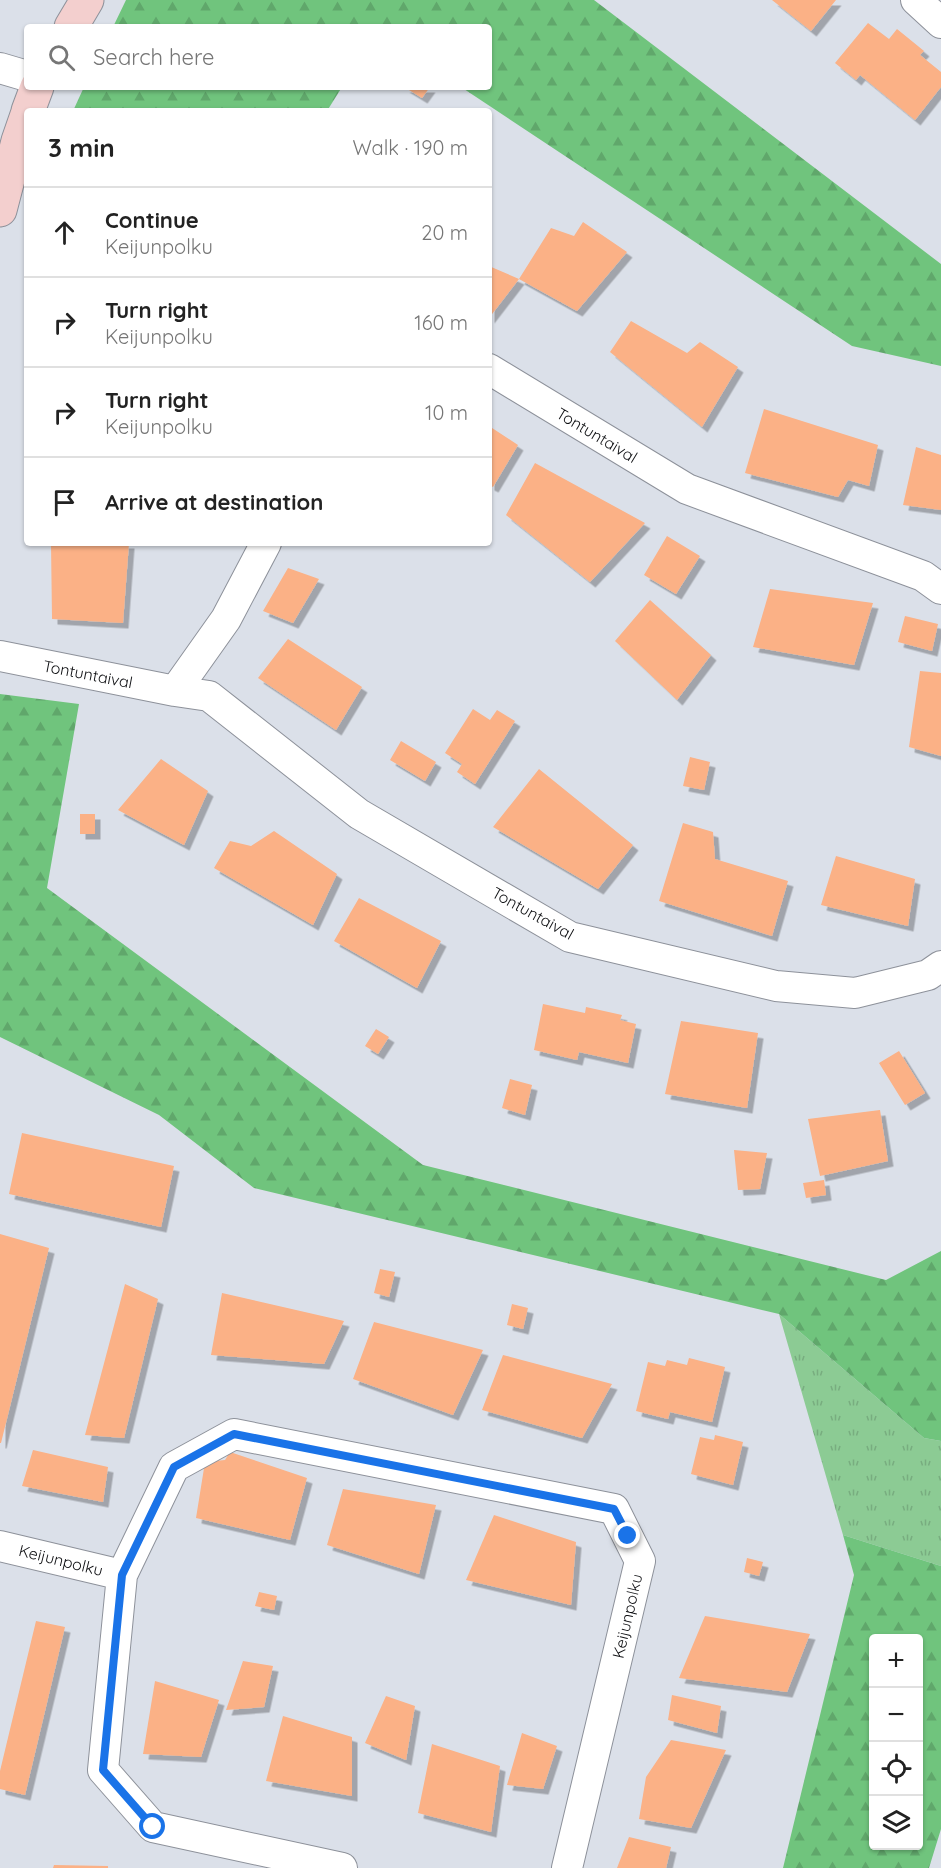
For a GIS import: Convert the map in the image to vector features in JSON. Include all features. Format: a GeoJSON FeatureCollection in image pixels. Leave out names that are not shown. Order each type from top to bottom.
{"type":"FeatureCollection","features":[{"type":"Feature","properties":{"kind":"street"},"geometry":{"type":"LineString","coordinates":[[73,24],[87,0]]}},
{"type":"Feature","properties":{"kind":"street"},"geometry":{"type":"LineString","coordinates":[[916,0],[941,23]]}},
{"type":"Feature","properties":{"kind":"street"},"geometry":{"type":"LineString","coordinates":[[0,68],[24,75]]}},
{"type":"Feature","properties":{"kind":"street"},"geometry":{"type":"LineString","coordinates":[[30,108],[36,90]]}},
{"type":"Feature","properties":{"kind":"street"},"geometry":{"type":"LineString","coordinates":[[0,210],[24,124]]}},
{"type":"Feature","properties":{"kind":"street","name":"Tontuntaival"},"geometry":{"type":"LineString","coordinates":[[492,371],[687,489],[923,576],[941,589]]}},
{"type":"Feature","properties":{"kind":"street"},"geometry":{"type":"LineString","coordinates":[[175,691],[226,619],[264,546]]}},
{"type":"Feature","properties":{"kind":"street","name":"Tontuntaival"},"geometry":{"type":"LineString","coordinates":[[0,656],[209,696],[359,814],[570,937],[776,986],[855,993],[928,975],[941,966]]}},
{"type":"Feature","properties":{"kind":"street","name":"Keijunpolku"},"geometry":{"type":"LineString","coordinates":[[342,1868],[153,1827],[103,1770],[122,1575],[174,1467],[234,1434],[614,1509],[640,1561],[567,1868]]}},
{"type":"Feature","properties":{"kind":"street","name":"Keijunpolku"},"geometry":{"type":"LineString","coordinates":[[0,1546],[122,1575]]}},
{"type":"Feature","properties":{"kind":"green space"},"geometry":{"type":"Polygon","coordinates":[[[126,0],[594,0],[941,264],[941,366],[852,346],[466,90],[492,90],[492,24],[114,24],[126,0]]]}},
{"type":"Feature","properties":{"kind":"green space"},"geometry":{"type":"Polygon","coordinates":[[[83,90],[340,90],[329,108],[74,108],[83,90]]]}},
{"type":"Feature","properties":{"kind":"green space"},"geometry":{"type":"Polygon","coordinates":[[[0,694],[79,704],[47,888],[423,1165],[886,1280],[941,1251],[941,1441],[924,1438],[779,1314],[254,1188],[159,1115],[0,1037],[0,694]]]}},
{"type":"Feature","properties":{"kind":"green space"},"geometry":{"type":"Polygon","coordinates":[[[779,1314],[924,1438],[941,1441],[941,1566],[843,1535],[779,1314]]]}},
{"type":"Feature","properties":{"kind":"green space"},"geometry":{"type":"Polygon","coordinates":[[[843,1535],[941,1566],[941,1829],[929,1868],[783,1868],[854,1575],[843,1535]]]}},
{"type":"Feature","properties":{"kind":"building"},"geometry":{"type":"Polygon","coordinates":[[[772,0],[836,0],[811,31],[772,0]]]}},
{"type":"Feature","properties":{"kind":"building"},"geometry":{"type":"Polygon","coordinates":[[[868,23],[889,39],[897,29],[924,51],[920,55],[941,72],[941,87],[915,120],[860,75],[856,80],[835,63],[868,23]]]}},
{"type":"Feature","properties":{"kind":"building"},"geometry":{"type":"Polygon","coordinates":[[[409,90],[428,90],[422,98],[409,90]]]}},
{"type":"Feature","properties":{"kind":"building"},"geometry":{"type":"Polygon","coordinates":[[[583,222],[627,252],[577,311],[519,279],[551,228],[574,236],[583,222]]]}},
{"type":"Feature","properties":{"kind":"building"},"geometry":{"type":"Polygon","coordinates":[[[492,267],[519,279],[492,314],[492,267]]]}},
{"type":"Feature","properties":{"kind":"building"},"geometry":{"type":"Polygon","coordinates":[[[631,321],[687,353],[700,342],[738,367],[702,427],[610,352],[631,321]]]}},
{"type":"Feature","properties":{"kind":"building"},"geometry":{"type":"Polygon","coordinates":[[[764,409],[878,445],[869,486],[848,480],[838,497],[745,473],[764,409]]]}},
{"type":"Feature","properties":{"kind":"building"},"geometry":{"type":"Polygon","coordinates":[[[492,428],[518,445],[492,486],[492,428]]]}},
{"type":"Feature","properties":{"kind":"building"},"geometry":{"type":"Polygon","coordinates":[[[916,447],[941,455],[941,510],[903,505],[916,447]]]}},
{"type":"Feature","properties":{"kind":"building"},"geometry":{"type":"Polygon","coordinates":[[[535,463],[645,523],[590,582],[506,515],[535,463]]]}},
{"type":"Feature","properties":{"kind":"building"},"geometry":{"type":"Polygon","coordinates":[[[667,536],[700,556],[676,594],[644,575],[667,536]]]}},
{"type":"Feature","properties":{"kind":"building"},"geometry":{"type":"Polygon","coordinates":[[[51,546],[129,546],[123,623],[52,619],[51,546]]]}},
{"type":"Feature","properties":{"kind":"building"},"geometry":{"type":"Polygon","coordinates":[[[288,568],[319,579],[293,623],[263,611],[288,568]]]}},
{"type":"Feature","properties":{"kind":"building"},"geometry":{"type":"Polygon","coordinates":[[[770,589],[873,603],[854,665],[753,647],[770,589]]]}},
{"type":"Feature","properties":{"kind":"building"},"geometry":{"type":"Polygon","coordinates":[[[650,600],[711,655],[677,700],[615,641],[650,600]]]}},
{"type":"Feature","properties":{"kind":"building"},"geometry":{"type":"Polygon","coordinates":[[[905,616],[938,624],[932,651],[898,642],[905,616]]]}},
{"type":"Feature","properties":{"kind":"building"},"geometry":{"type":"Polygon","coordinates":[[[288,639],[362,687],[336,730],[258,678],[288,639]]]}},
{"type":"Feature","properties":{"kind":"building"},"geometry":{"type":"Polygon","coordinates":[[[920,671],[941,673],[941,756],[909,747],[920,671]]]}},
{"type":"Feature","properties":{"kind":"building"},"geometry":{"type":"Polygon","coordinates":[[[473,709],[490,720],[497,710],[515,721],[475,784],[457,772],[462,764],[445,753],[473,709]]]}},
{"type":"Feature","properties":{"kind":"building"},"geometry":{"type":"Polygon","coordinates":[[[401,741],[436,762],[425,781],[390,760],[401,741]]]}},
{"type":"Feature","properties":{"kind":"building"},"geometry":{"type":"Polygon","coordinates":[[[690,757],[710,762],[704,790],[683,786],[690,757]]]}},
{"type":"Feature","properties":{"kind":"building"},"geometry":{"type":"Polygon","coordinates":[[[161,759],[208,791],[184,845],[118,810],[161,759]]]}},
{"type":"Feature","properties":{"kind":"building"},"geometry":{"type":"Polygon","coordinates":[[[539,769],[633,845],[598,889],[493,827],[539,769]]]}},
{"type":"Feature","properties":{"kind":"building"},"geometry":{"type":"Polygon","coordinates":[[[80,814],[95,814],[95,834],[80,834],[80,814]]]}},
{"type":"Feature","properties":{"kind":"building"},"geometry":{"type":"Polygon","coordinates":[[[683,823],[713,832],[715,859],[788,881],[772,936],[659,901],[683,823]]]}},
{"type":"Feature","properties":{"kind":"building"},"geometry":{"type":"Polygon","coordinates":[[[274,831],[337,874],[313,925],[214,868],[230,841],[251,846],[274,831]]]}},
{"type":"Feature","properties":{"kind":"building"},"geometry":{"type":"Polygon","coordinates":[[[836,856],[915,879],[908,926],[821,905],[836,856]]]}},
{"type":"Feature","properties":{"kind":"building"},"geometry":{"type":"Polygon","coordinates":[[[359,898],[441,941],[417,988],[334,941],[359,898]]]}},
{"type":"Feature","properties":{"kind":"building"},"geometry":{"type":"Polygon","coordinates":[[[543,1004],[585,1013],[586,1007],[622,1015],[620,1020],[636,1024],[628,1063],[579,1052],[577,1060],[534,1050],[543,1004]]]}},
{"type":"Feature","properties":{"kind":"building"},"geometry":{"type":"Polygon","coordinates":[[[681,1021],[758,1033],[747,1108],[665,1094],[681,1021]]]}},
{"type":"Feature","properties":{"kind":"building"},"geometry":{"type":"Polygon","coordinates":[[[376,1029],[389,1037],[378,1054],[365,1046],[376,1029]]]}},
{"type":"Feature","properties":{"kind":"building"},"geometry":{"type":"Polygon","coordinates":[[[899,1051],[925,1093],[905,1105],[879,1063],[899,1051]]]}},
{"type":"Feature","properties":{"kind":"building"},"geometry":{"type":"Polygon","coordinates":[[[510,1079],[532,1085],[525,1115],[502,1108],[510,1079]]]}},
{"type":"Feature","properties":{"kind":"building"},"geometry":{"type":"Polygon","coordinates":[[[880,1110],[888,1161],[820,1176],[808,1119],[880,1110]]]}},
{"type":"Feature","properties":{"kind":"building"},"geometry":{"type":"Polygon","coordinates":[[[22,1133],[174,1166],[161,1227],[9,1194],[22,1133]]]}},
{"type":"Feature","properties":{"kind":"building"},"geometry":{"type":"Polygon","coordinates":[[[734,1150],[767,1153],[760,1189],[738,1190],[734,1150]]]}},
{"type":"Feature","properties":{"kind":"building"},"geometry":{"type":"Polygon","coordinates":[[[824,1180],[826,1195],[806,1198],[803,1183],[824,1180]]]}},
{"type":"Feature","properties":{"kind":"building"},"geometry":{"type":"Polygon","coordinates":[[[0,1234],[49,1248],[1,1443],[0,1443],[0,1234]]]}},
{"type":"Feature","properties":{"kind":"building"},"geometry":{"type":"Polygon","coordinates":[[[380,1269],[395,1272],[389,1297],[374,1293],[380,1269]]]}},
{"type":"Feature","properties":{"kind":"building"},"geometry":{"type":"Polygon","coordinates":[[[125,1284],[158,1299],[124,1438],[85,1435],[125,1284]]]}},
{"type":"Feature","properties":{"kind":"building"},"geometry":{"type":"Polygon","coordinates":[[[222,1293],[344,1321],[324,1364],[211,1355],[222,1293]]]}},
{"type":"Feature","properties":{"kind":"building"},"geometry":{"type":"Polygon","coordinates":[[[512,1304],[528,1308],[523,1329],[507,1325],[512,1304]]]}},
{"type":"Feature","properties":{"kind":"building"},"geometry":{"type":"Polygon","coordinates":[[[374,1322],[483,1350],[453,1415],[353,1379],[374,1322]]]}},
{"type":"Feature","properties":{"kind":"building"},"geometry":{"type":"Polygon","coordinates":[[[503,1355],[612,1384],[582,1438],[482,1410],[503,1355]]]}},
{"type":"Feature","properties":{"kind":"building"},"geometry":{"type":"Polygon","coordinates":[[[689,1358],[725,1367],[712,1422],[670,1412],[668,1419],[636,1411],[648,1362],[665,1366],[667,1360],[687,1365],[689,1358]]]}},
{"type":"Feature","properties":{"kind":"building"},"geometry":{"type":"Polygon","coordinates":[[[715,1435],[743,1442],[733,1485],[691,1474],[700,1437],[714,1440],[715,1435]]]}},
{"type":"Feature","properties":{"kind":"building"},"geometry":{"type":"Polygon","coordinates":[[[33,1450],[108,1467],[103,1502],[22,1486],[33,1450]]]}},
{"type":"Feature","properties":{"kind":"building"},"geometry":{"type":"Polygon","coordinates":[[[230,1452],[307,1478],[290,1540],[196,1518],[205,1462],[225,1460],[230,1452]]]}},
{"type":"Feature","properties":{"kind":"building"},"geometry":{"type":"Polygon","coordinates":[[[343,1489],[436,1505],[419,1574],[327,1545],[343,1489]]]}},
{"type":"Feature","properties":{"kind":"building"},"geometry":{"type":"Polygon","coordinates":[[[494,1515],[576,1542],[571,1605],[466,1580],[494,1515]]]}},
{"type":"Feature","properties":{"kind":"building"},"geometry":{"type":"Polygon","coordinates":[[[747,1558],[763,1562],[759,1576],[744,1572],[747,1558]]]}},
{"type":"Feature","properties":{"kind":"building"},"geometry":{"type":"Polygon","coordinates":[[[259,1592],[277,1596],[274,1610],[255,1606],[259,1592]]]}},
{"type":"Feature","properties":{"kind":"building"},"geometry":{"type":"Polygon","coordinates":[[[705,1616],[810,1634],[787,1692],[679,1678],[705,1616]]]}},
{"type":"Feature","properties":{"kind":"building"},"geometry":{"type":"Polygon","coordinates":[[[36,1621],[65,1627],[25,1795],[0,1789],[0,1771],[36,1621]]]}},
{"type":"Feature","properties":{"kind":"building"},"geometry":{"type":"Polygon","coordinates":[[[243,1661],[273,1666],[264,1707],[226,1710],[243,1661]]]}},
{"type":"Feature","properties":{"kind":"building"},"geometry":{"type":"Polygon","coordinates":[[[155,1681],[219,1700],[201,1757],[143,1754],[155,1681]]]}},
{"type":"Feature","properties":{"kind":"building"},"geometry":{"type":"Polygon","coordinates":[[[672,1695],[721,1706],[717,1733],[668,1720],[672,1695]]]}},
{"type":"Feature","properties":{"kind":"building"},"geometry":{"type":"Polygon","coordinates":[[[386,1696],[415,1706],[406,1760],[365,1743],[386,1696]]]}},
{"type":"Feature","properties":{"kind":"building"},"geometry":{"type":"Polygon","coordinates":[[[283,1716],[352,1737],[352,1796],[266,1781],[283,1716]]]}},
{"type":"Feature","properties":{"kind":"building"},"geometry":{"type":"Polygon","coordinates":[[[522,1733],[557,1746],[543,1789],[507,1785],[522,1733]]]}},
{"type":"Feature","properties":{"kind":"building"},"geometry":{"type":"Polygon","coordinates":[[[671,1740],[726,1750],[691,1828],[639,1819],[646,1777],[671,1740]]]}},
{"type":"Feature","properties":{"kind":"building"},"geometry":{"type":"Polygon","coordinates":[[[432,1744],[500,1766],[491,1832],[418,1813],[432,1744]]]}},
{"type":"Feature","properties":{"kind":"building"},"geometry":{"type":"Polygon","coordinates":[[[629,1837],[671,1847],[666,1868],[617,1868],[629,1837]]]}},
{"type":"Feature","properties":{"kind":"building"},"geometry":{"type":"Polygon","coordinates":[[[54,1865],[108,1866],[108,1868],[53,1868],[54,1865]]]}},
{"type":"Feature","properties":{"kind":"route"},"geometry":{"type":"LineString","coordinates":[[153,1827],[103,1770],[122,1575],[174,1467],[234,1434],[614,1509],[628,1536]]}}]}
